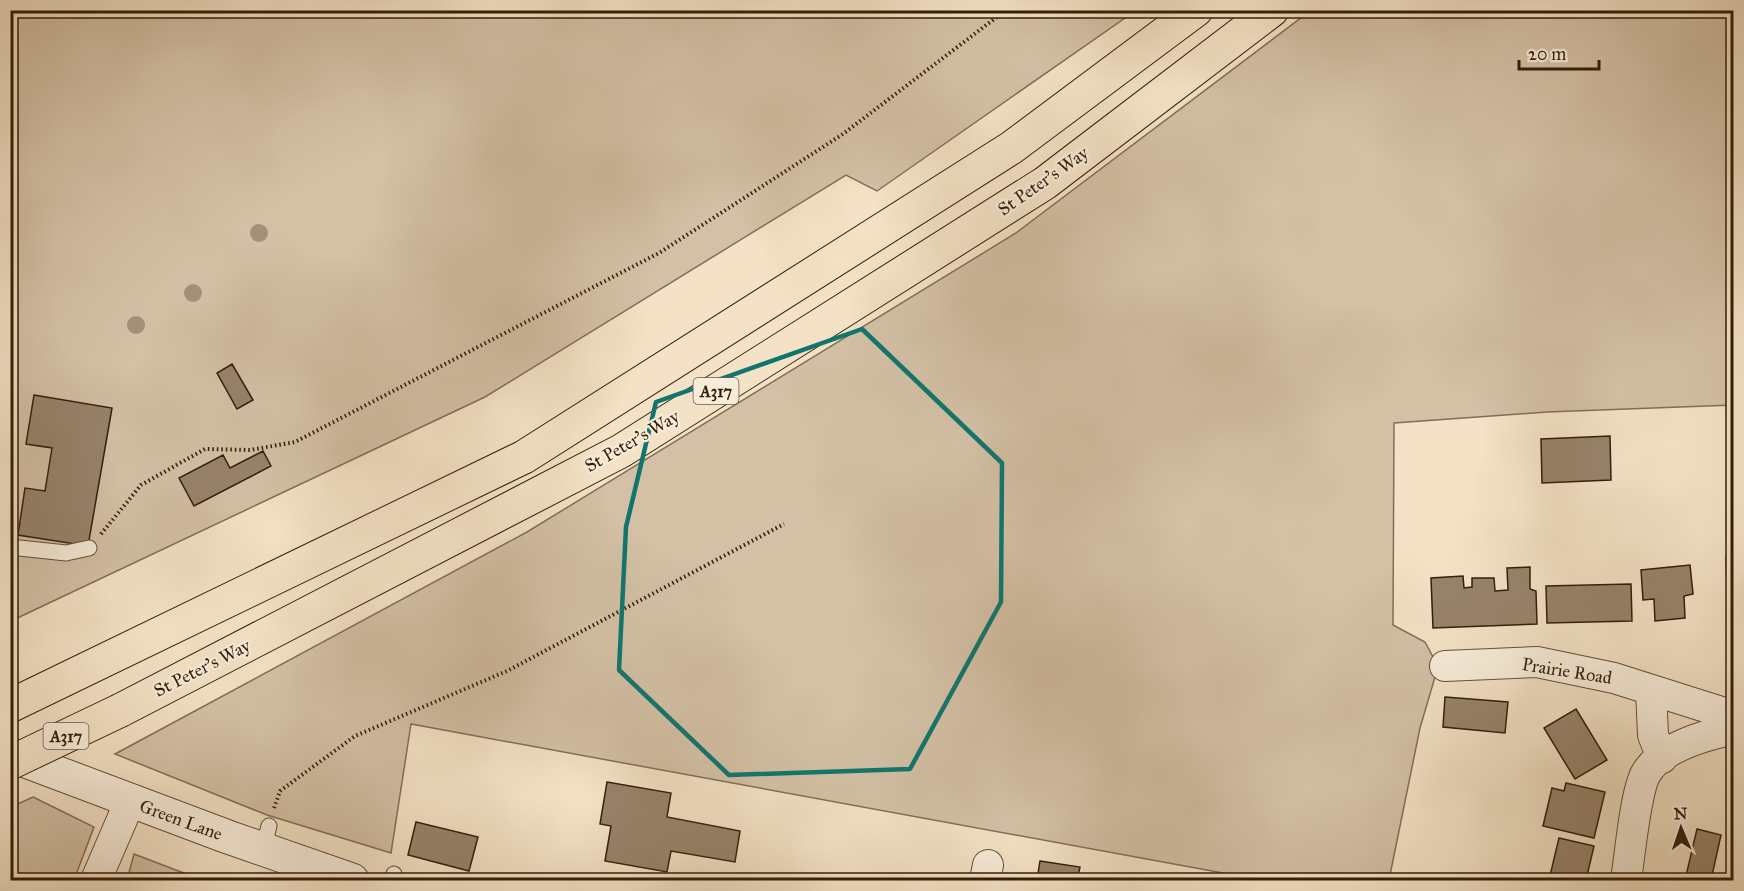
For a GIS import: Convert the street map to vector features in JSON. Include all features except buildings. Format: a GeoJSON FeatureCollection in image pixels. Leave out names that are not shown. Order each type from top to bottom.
{"type":"FeatureCollection","features":[{"type":"Feature","properties":{"kind":"main road","name":"A317"},"geometry":{"type":"LineString","coordinates":[[10,706],[524,457],[1011,148],[1196,10]]}},
{"type":"Feature","properties":{"kind":"main road","name":"St Peter's Way"},"geometry":{"type":"LineString","coordinates":[[10,763],[121,710],[621,451],[1045,183],[1272,10]]}},
{"type":"Feature","properties":{"kind":"street","name":"Prairie Road"},"geometry":{"type":"LineString","coordinates":[[1445,666],[1537,662],[1614,678],[1734,716]]}},
{"type":"Feature","properties":{"kind":"street"},"geometry":{"type":"LineString","coordinates":[[1651,690],[1653,735],[1662,758]]}},
{"type":"Feature","properties":{"kind":"street"},"geometry":{"type":"LineString","coordinates":[[1626,880],[1646,774],[1662,758],[1691,739],[1734,729]]}},
{"type":"Feature","properties":{"kind":"street","name":"Green Lane"},"geometry":{"type":"LineString","coordinates":[[10,755],[130,801],[266,838],[301,872],[352,880]]}},
{"type":"Feature","properties":{"kind":"street"},"geometry":{"type":"LineString","coordinates":[[96,880],[130,801]]}},
{"type":"Feature","properties":{"kind":"lane"},"geometry":{"type":"LineString","coordinates":[[10,547],[66,553],[89,548]]}},
{"type":"Feature","properties":{"kind":"path"},"geometry":{"type":"LineString","coordinates":[[89,548],[141,485],[206,449],[250,450],[295,442],[660,253],[843,134],[1006,10]]}},
{"type":"Feature","properties":{"kind":"path"},"geometry":{"type":"LineString","coordinates":[[266,838],[280,791],[355,736],[507,671],[784,524]]}},
{"type":"Feature","properties":{"kind":"highlighted area"},"geometry":{"type":"Polygon","coordinates":[[[862,329],[1002,463],[1001,602],[910,769],[729,775],[619,670],[626,527],[656,402],[862,329]]]}},
{"type":"Feature","properties":{"kind":"shaded area"},"geometry":{"type":"Polygon","coordinates":[[[10,11],[1135,11],[877,191],[846,175],[485,397],[11,621],[10,11]]]}},
{"type":"Feature","properties":{"kind":"shaded area"},"geometry":{"type":"Polygon","coordinates":[[[1310,11],[1733,11],[1733,405],[1547,412],[1394,423],[1393,625],[1425,642],[1433,657],[1435,677],[1420,728],[1389,880],[1261,880],[411,724],[391,853],[267,815],[115,754],[527,532],[1016,233],[1310,11]]]}},
{"type":"Feature","properties":{"kind":"shaded area"},"geometry":{"type":"Polygon","coordinates":[[[33,797],[94,827],[74,880],[11,880],[11,807],[33,797]]]}},
{"type":"Feature","properties":{"kind":"shaded area"},"geometry":{"type":"Polygon","coordinates":[[[134,854],[202,880],[127,880],[134,854]]]}}]}
